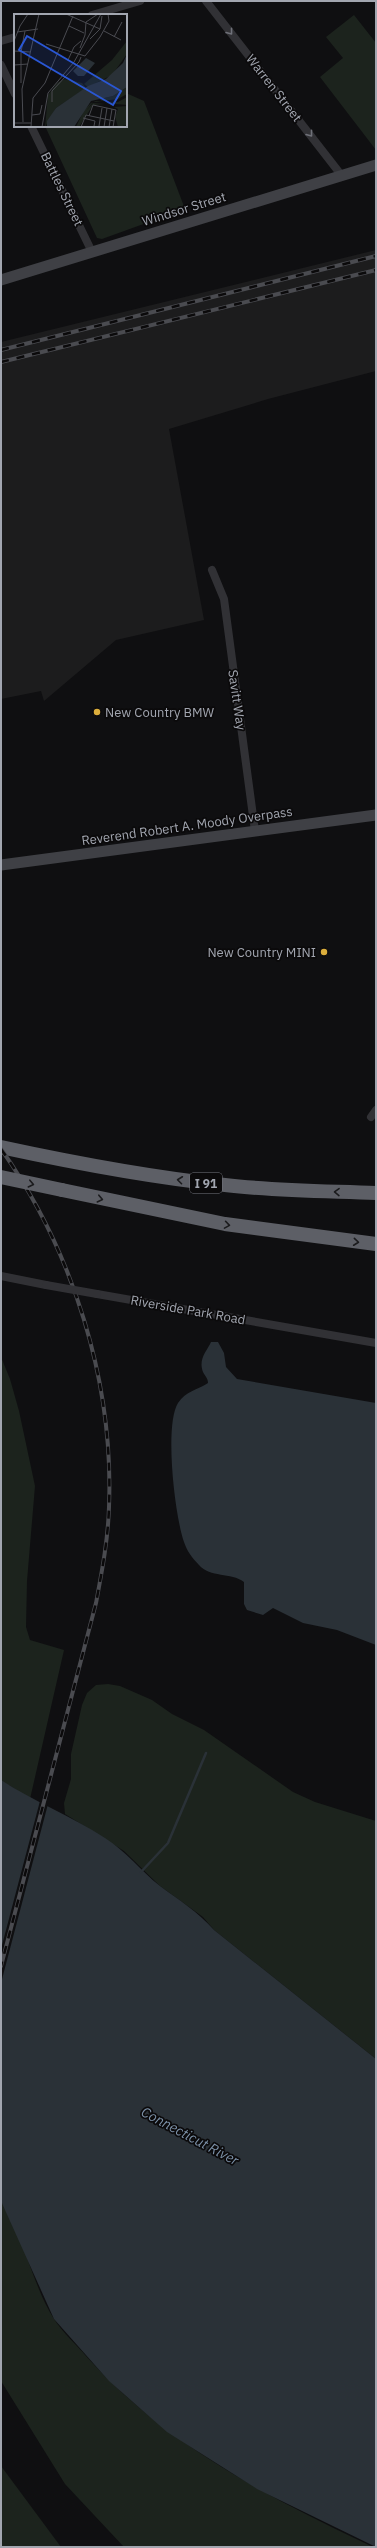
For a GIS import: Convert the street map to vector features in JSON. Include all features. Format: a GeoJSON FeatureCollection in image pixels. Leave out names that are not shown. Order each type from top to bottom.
{"type":"FeatureCollection","features":[{"type":"Feature","properties":{"kind":"highway","name":"I 91"},"geometry":{"type":"LineString","coordinates":[[1,1147],[102,1168],[196,1182],[278,1190],[376,1193]]}},
{"type":"Feature","properties":{"kind":"highway"},"geometry":{"type":"LineString","coordinates":[[1,1177],[225,1224],[376,1244]]}},
{"type":"Feature","properties":{"kind":"main road","name":"Windsor Street"},"geometry":{"type":"LineString","coordinates":[[1,280],[376,165]]}},
{"type":"Feature","properties":{"kind":"main road","name":"Reverend Robert A. Moody Overpass"},"geometry":{"type":"LineString","coordinates":[[1,865],[376,815]]}},
{"type":"Feature","properties":{"kind":"street"},"geometry":{"type":"LineString","coordinates":[[95,14],[140,1]]}},
{"type":"Feature","properties":{"kind":"street","name":"Warren Street"},"geometry":{"type":"LineString","coordinates":[[206,1],[342,176]]}},
{"type":"Feature","properties":{"kind":"street"},"geometry":{"type":"LineString","coordinates":[[1,41],[14,37]]}},
{"type":"Feature","properties":{"kind":"street"},"geometry":{"type":"LineString","coordinates":[[1,65],[14,92]]}},
{"type":"Feature","properties":{"kind":"street","name":"Battles Street"},"geometry":{"type":"LineString","coordinates":[[31,127],[92,252]]}},
{"type":"Feature","properties":{"kind":"street","name":"Savitt Way"},"geometry":{"type":"LineString","coordinates":[[212,570],[224,599],[255,831]]}},
{"type":"Feature","properties":{"kind":"street"},"geometry":{"type":"LineString","coordinates":[[371,1117],[376,1110]]}},
{"type":"Feature","properties":{"kind":"street","name":"Riverside Park Road"},"geometry":{"type":"LineString","coordinates":[[1,1276],[376,1343]]}},
{"type":"Feature","properties":{"kind":"shaded area"},"geometry":{"type":"Polygon","coordinates":[[[354,15],[376,43],[376,150],[320,77],[343,58],[326,37],[354,15]]]}},
{"type":"Feature","properties":{"kind":"shaded area"},"geometry":{"type":"Polygon","coordinates":[[[127,93],[144,101],[185,209],[102,239],[97,238],[45,127],[127,127],[127,93]]]}},
{"type":"Feature","properties":{"kind":"shaded area"},"geometry":{"type":"Polygon","coordinates":[[[376,250],[376,371],[268,399],[169,429],[204,620],[116,640],[44,701],[41,691],[1,699],[1,342],[376,250]]]}},
{"type":"Feature","properties":{"kind":"shaded area"},"geometry":{"type":"Polygon","coordinates":[[[1,1357],[10,1379],[19,1411],[35,1486],[27,1581],[26,1627],[30,1640],[64,1650],[30,1799],[9,1785],[1,1794],[1,1357]]]}},
{"type":"Feature","properties":{"kind":"shaded area"},"geometry":{"type":"Polygon","coordinates":[[[108,1684],[120,1686],[152,1700],[172,1714],[204,1730],[293,1792],[315,1802],[376,1821],[376,2059],[214,1930],[203,1917],[160,1886],[124,1851],[65,1814],[64,1803],[71,1779],[71,1754],[82,1705],[87,1693],[96,1685],[108,1684]]]}},
{"type":"Feature","properties":{"kind":"shaded area"},"geometry":{"type":"Polygon","coordinates":[[[1,2201],[16,2229],[46,2306],[57,2324],[117,2387],[149,2416],[220,2466],[257,2488],[373,2547],[124,2547],[65,2484],[1,2381],[1,2201]]]}},
{"type":"Feature","properties":{"kind":"shaded area"},"geometry":{"type":"Polygon","coordinates":[[[1,2466],[61,2547],[1,2547],[1,2466]]]}},
{"type":"Feature","properties":{"kind":"water"},"geometry":{"type":"Polygon","coordinates":[[[211,1342],[218,1342],[224,1353],[226,1367],[237,1379],[376,1403],[376,1645],[337,1630],[303,1623],[273,1608],[263,1615],[247,1610],[244,1604],[244,1582],[233,1577],[209,1572],[194,1560],[188,1551],[181,1530],[174,1493],[171,1450],[172,1430],[174,1414],[181,1399],[188,1393],[208,1383],[203,1372],[202,1359],[211,1342]]]}},
{"type":"Feature","properties":{"kind":"water","name":"Connecticut River"},"geometry":{"type":"Polygon","coordinates":[[[1,1780],[113,1843],[160,1886],[195,1912],[214,1930],[376,2059],[376,2547],[257,2489],[167,2432],[109,2381],[54,2319],[1,2201],[1,1780]]]}},
{"type":"Feature","properties":{"kind":"pier"},"geometry":{"type":"Polygon","coordinates":[[[40,1801],[48,1804],[1,1983],[1,1949],[40,1801]]]}},
{"type":"Feature","properties":{"kind":"waterway"},"geometry":{"type":"LineString","coordinates":[[141,1872],[168,1843],[206,1753]]}},
{"type":"Feature","properties":{"kind":"railway"},"geometry":{"type":"LineString","coordinates":[[1,350],[376,256]]}},
{"type":"Feature","properties":{"kind":"railway"},"geometry":{"type":"LineString","coordinates":[[1,362],[376,270]]}},
{"type":"Feature","properties":{"kind":"railway"},"geometry":{"type":"LineString","coordinates":[[1,1149],[27,1189],[49,1230],[68,1274],[84,1319],[96,1366],[104,1413],[109,1460],[109,1507],[106,1543],[96,1603],[1,1966]]}},
{"type":"Feature","properties":{"kind":"place","name":"New Country BMW"},"geometry":{"type":"Point","coordinates":[97,712]}},
{"type":"Feature","properties":{"kind":"place","name":"New Country MINI"},"geometry":{"type":"Point","coordinates":[324,952]}}]}
